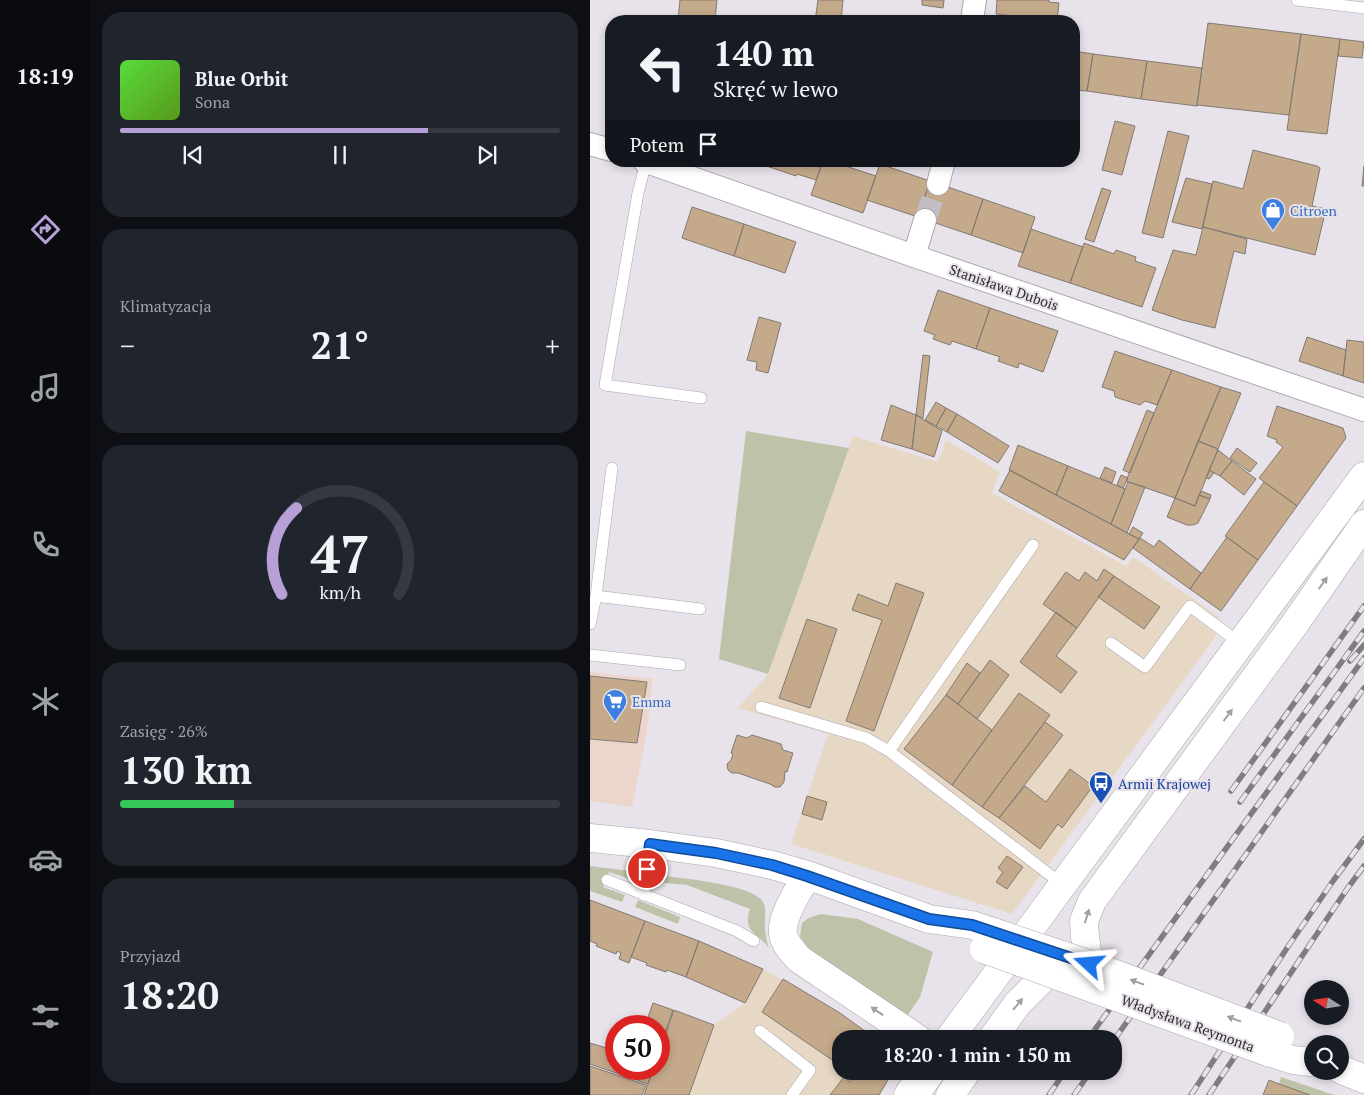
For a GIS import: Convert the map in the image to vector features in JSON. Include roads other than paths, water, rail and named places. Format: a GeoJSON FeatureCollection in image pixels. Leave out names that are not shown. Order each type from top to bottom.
{"type":"FeatureCollection","features":[{"type":"Feature","properties":{"kind":"street"},"geometry":{"type":"LineString","coordinates":[[973,15],[975,0]]}},
{"type":"Feature","properties":{"kind":"street"},"geometry":{"type":"LineString","coordinates":[[590,144],[605,148]]}},
{"type":"Feature","properties":{"kind":"street","name":"Stanisława Dubois"},"geometry":{"type":"LineString","coordinates":[[659,167],[1364,410]]}},
{"type":"Feature","properties":{"kind":"street"},"geometry":{"type":"LineString","coordinates":[[938,184],[942,167]]}},
{"type":"Feature","properties":{"kind":"street"},"geometry":{"type":"LineString","coordinates":[[914,256],[926,220]]}},
{"type":"Feature","properties":{"kind":"street"},"geometry":{"type":"LineString","coordinates":[[957,1030],[994,989],[1063,885],[1364,476]]}},
{"type":"Feature","properties":{"kind":"street"},"geometry":{"type":"LineString","coordinates":[[1089,964],[1084,921],[1092,901],[1294,625],[1364,524]]}},
{"type":"Feature","properties":{"kind":"street","name":"Władysława Reymonta"},"geometry":{"type":"LineString","coordinates":[[590,838],[716,853],[772,865],[929,919],[972,925],[990,941],[1048,973],[1274,1044],[1299,1043],[1304,1047]]}},
{"type":"Feature","properties":{"kind":"street"},"geometry":{"type":"LineString","coordinates":[[807,876],[784,922],[783,934],[789,948],[799,959],[905,1030]]}},
{"type":"Feature","properties":{"kind":"street","name":"Władysława Reymonta"},"geometry":{"type":"LineString","coordinates":[[990,941],[1089,964],[1274,1044],[1293,1060],[1304,1061]]}},
{"type":"Feature","properties":{"kind":"street"},"geometry":{"type":"LineString","coordinates":[[999,1030],[1018,1004],[1048,973]]}},
{"type":"Feature","properties":{"kind":"street"},"geometry":{"type":"LineString","coordinates":[[1349,1073],[1364,1079]]}},
{"type":"Feature","properties":{"kind":"street"},"geometry":{"type":"LineString","coordinates":[[908,1095],[919,1080]]}},
{"type":"Feature","properties":{"kind":"street"},"geometry":{"type":"LineString","coordinates":[[950,1095],[961,1080]]}},
{"type":"Feature","properties":{"kind":"lane"},"geometry":{"type":"LineString","coordinates":[[1301,0],[1364,8]]}},
{"type":"Feature","properties":{"kind":"lane"},"geometry":{"type":"LineString","coordinates":[[644,167],[605,385],[701,398]]}},
{"type":"Feature","properties":{"kind":"lane"},"geometry":{"type":"LineString","coordinates":[[590,624],[596,596],[612,468]]}},
{"type":"Feature","properties":{"kind":"lane"},"geometry":{"type":"LineString","coordinates":[[889,751],[1033,545]]}},
{"type":"Feature","properties":{"kind":"lane"},"geometry":{"type":"LineString","coordinates":[[596,596],[700,609]]}},
{"type":"Feature","properties":{"kind":"lane"},"geometry":{"type":"LineString","coordinates":[[1111,643],[1145,667],[1190,606],[1241,644]]}},
{"type":"Feature","properties":{"kind":"lane"},"geometry":{"type":"LineString","coordinates":[[590,655],[680,665]]}},
{"type":"Feature","properties":{"kind":"lane"},"geometry":{"type":"LineString","coordinates":[[761,707],[866,738],[889,751],[1063,885]]}},
{"type":"Feature","properties":{"kind":"lane"},"geometry":{"type":"LineString","coordinates":[[644,895],[650,844]]}},
{"type":"Feature","properties":{"kind":"lane"},"geometry":{"type":"LineString","coordinates":[[607,880],[737,931],[754,941]]}},
{"type":"Feature","properties":{"kind":"lane"},"geometry":{"type":"LineString","coordinates":[[760,1031],[810,1070],[792,1095]]}},
{"type":"Feature","properties":{"kind":"lane"},"geometry":{"type":"LineString","coordinates":[[925,1095],[936,1080]]}},
{"type":"Feature","properties":{"kind":"tunnel"},"geometry":{"type":"LineString","coordinates":[[925,220],[938,184]]}},
{"type":"Feature","properties":{"kind":"railway"},"geometry":{"type":"LineString","coordinates":[[1231,791],[1364,606]]}},
{"type":"Feature","properties":{"kind":"railway"},"geometry":{"type":"LineString","coordinates":[[1240,802],[1364,631]]}},
{"type":"Feature","properties":{"kind":"railway"},"geometry":{"type":"LineString","coordinates":[[1350,661],[1364,645]]}},
{"type":"Feature","properties":{"kind":"railway"},"geometry":{"type":"LineString","coordinates":[[1095,1030],[1364,658]]}},
{"type":"Feature","properties":{"kind":"railway"},"geometry":{"type":"LineString","coordinates":[[1121,1030],[1364,688]]}},
{"type":"Feature","properties":{"kind":"railway"},"geometry":{"type":"LineString","coordinates":[[1191,1095],[1289,945],[1364,839]]}},
{"type":"Feature","properties":{"kind":"railway"},"geometry":{"type":"LineString","coordinates":[[1209,1095],[1364,866]]}},
{"type":"Feature","properties":{"kind":"railway"},"geometry":{"type":"LineString","coordinates":[[1049,1095],[1059,1080]]}},
{"type":"Feature","properties":{"kind":"railway"},"geometry":{"type":"LineString","coordinates":[[1074,1095],[1085,1080]]}},
{"type":"Feature","properties":{"kind":"place","name":"Citroen"},"geometry":{"type":"Point","coordinates":[1273,231]}},
{"type":"Feature","properties":{"kind":"place","name":"Emma"},"geometry":{"type":"Point","coordinates":[615,722]}},
{"type":"Feature","properties":{"kind":"place","name":"Armii Krajowej"},"geometry":{"type":"Point","coordinates":[1101,804]}}]}
